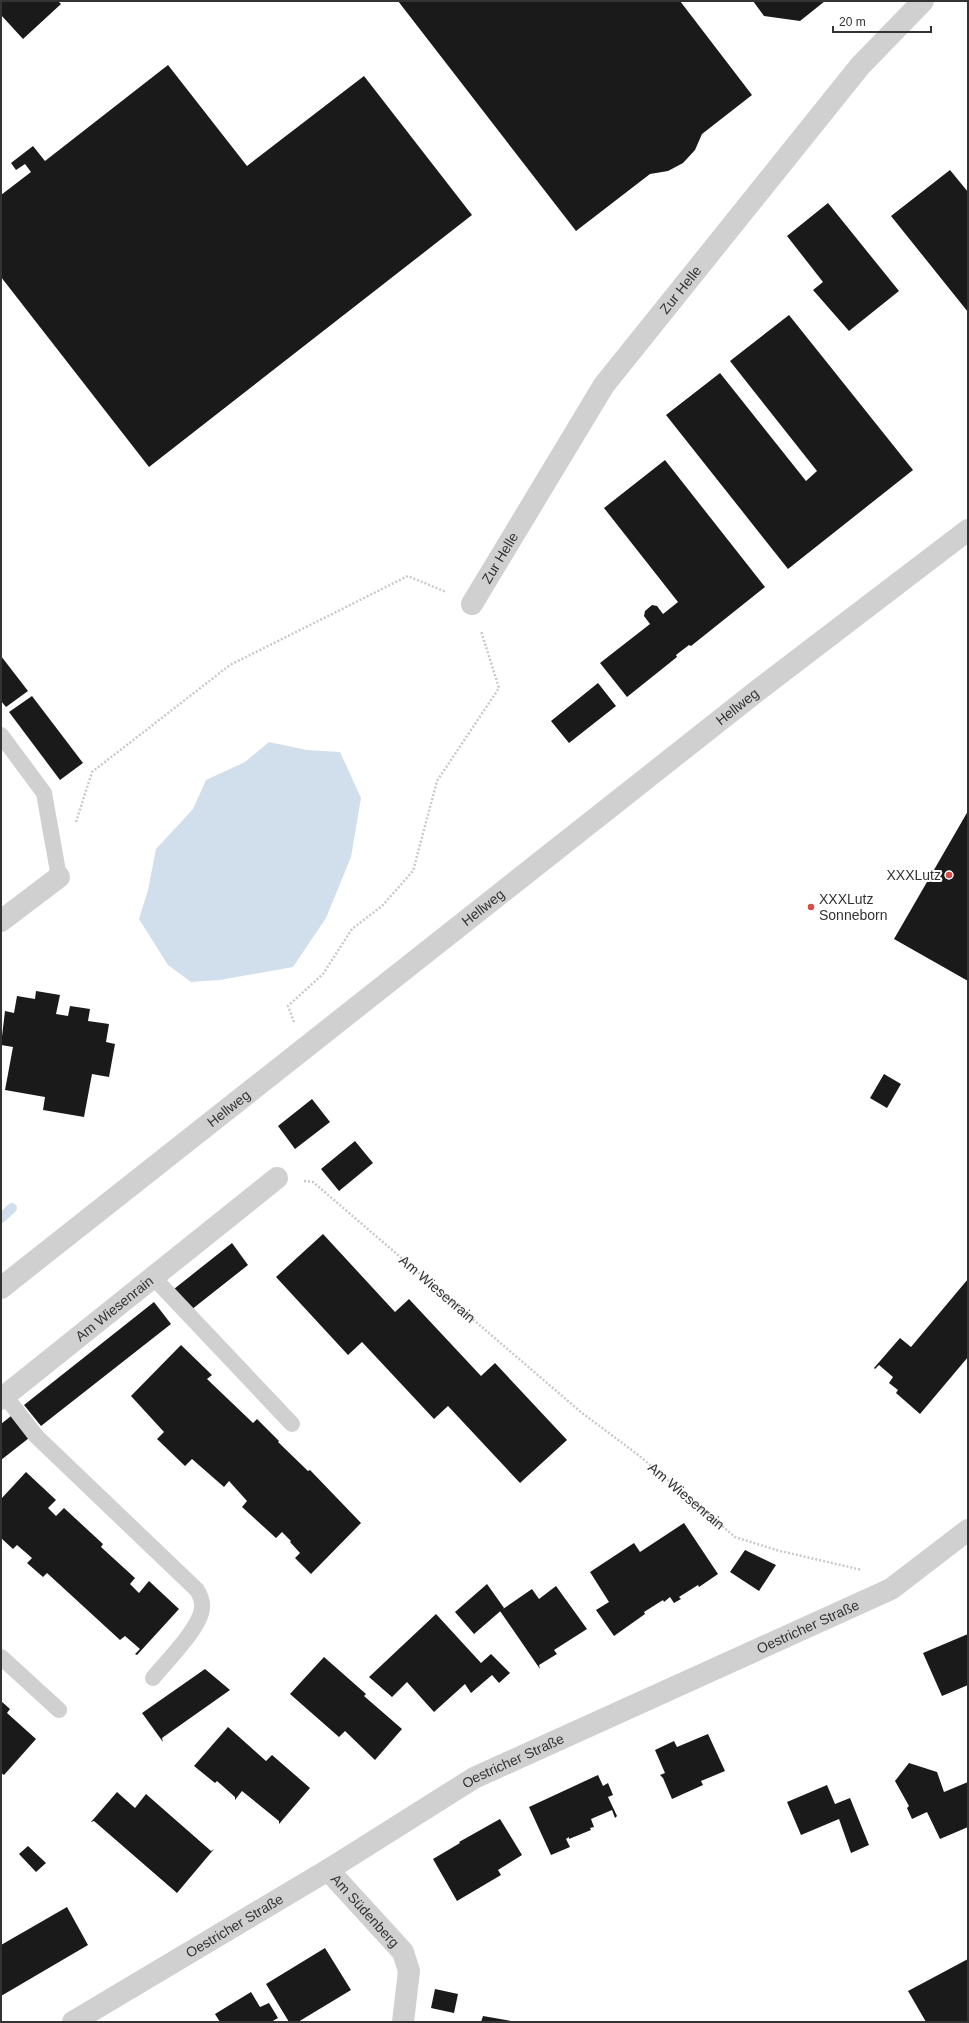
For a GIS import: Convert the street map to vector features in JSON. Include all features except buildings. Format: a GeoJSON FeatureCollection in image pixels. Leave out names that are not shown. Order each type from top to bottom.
{"type":"FeatureCollection","features":[{"type":"Feature","properties":{"kind":"street","name":"Zur Helle"},"geometry":{"type":"LineString","coordinates":[[472,604],[604,384],[860,66],[923,1]]}},
{"type":"Feature","properties":{"kind":"street","name":"Hellweg"},"geometry":{"type":"LineString","coordinates":[[1,1288],[757,691],[968,530]]}},
{"type":"Feature","properties":{"kind":"street"},"geometry":{"type":"LineString","coordinates":[[1,921],[59,877]]}},
{"type":"Feature","properties":{"kind":"street","name":"Am Wiesenrain"},"geometry":{"type":"LineString","coordinates":[[3,1398],[277,1178]]}},
{"type":"Feature","properties":{"kind":"street","name":"Oestricher Straße"},"geometry":{"type":"LineString","coordinates":[[72,2022],[328,1870],[474,1778],[891,1588],[968,1530]]}},
{"type":"Feature","properties":{"kind":"street","name":"Am Südenberg"},"geometry":{"type":"LineString","coordinates":[[328,1870],[403,1952],[409,1971],[403,2022]]}},
{"type":"Feature","properties":{"kind":"lane"},"geometry":{"type":"LineString","coordinates":[[1,735],[44,792],[59,877]]}},
{"type":"Feature","properties":{"kind":"lane"},"geometry":{"type":"LineString","coordinates":[[153,1277],[292,1424]]}},
{"type":"Feature","properties":{"kind":"lane"},"geometry":{"type":"LineString","coordinates":[[3,1398],[36,1436],[197,1590],[203,1606],[197,1623],[153,1678]]}},
{"type":"Feature","properties":{"kind":"lane"},"geometry":{"type":"LineString","coordinates":[[1,1657],[59,1710]]}},
{"type":"Feature","properties":{"kind":"path"},"geometry":{"type":"LineString","coordinates":[[75,824],[92,772],[230,665],[408,576],[472,604],[498,688],[437,782],[413,870],[383,906],[352,929],[323,974],[288,1006],[304,1050]]}},
{"type":"Feature","properties":{"kind":"path","name":"Am Wiesenrain"},"geometry":{"type":"LineString","coordinates":[[277,1178],[313,1182],[582,1413],[637,1454],[735,1537],[776,1550],[860,1568],[891,1588]]}},
{"type":"Feature","properties":{"kind":"water"},"geometry":{"type":"Polygon","coordinates":[[[269,742],[307,750],[340,752],[361,798],[351,857],[326,918],[293,967],[220,980],[191,982],[168,965],[139,919],[148,890],[156,849],[193,809],[206,780],[245,762],[269,742]]]}},
{"type":"Feature","properties":{"kind":"waterway"},"geometry":{"type":"LineString","coordinates":[[1,1218],[12,1208]]}},
{"type":"Feature","properties":{"kind":"place","name":"XXXLutz"},"geometry":{"type":"Point","coordinates":[949,875]}},
{"type":"Feature","properties":{"kind":"place","name":"XXXLutz Sonneborn"},"geometry":{"type":"Point","coordinates":[811,907]}}]}
